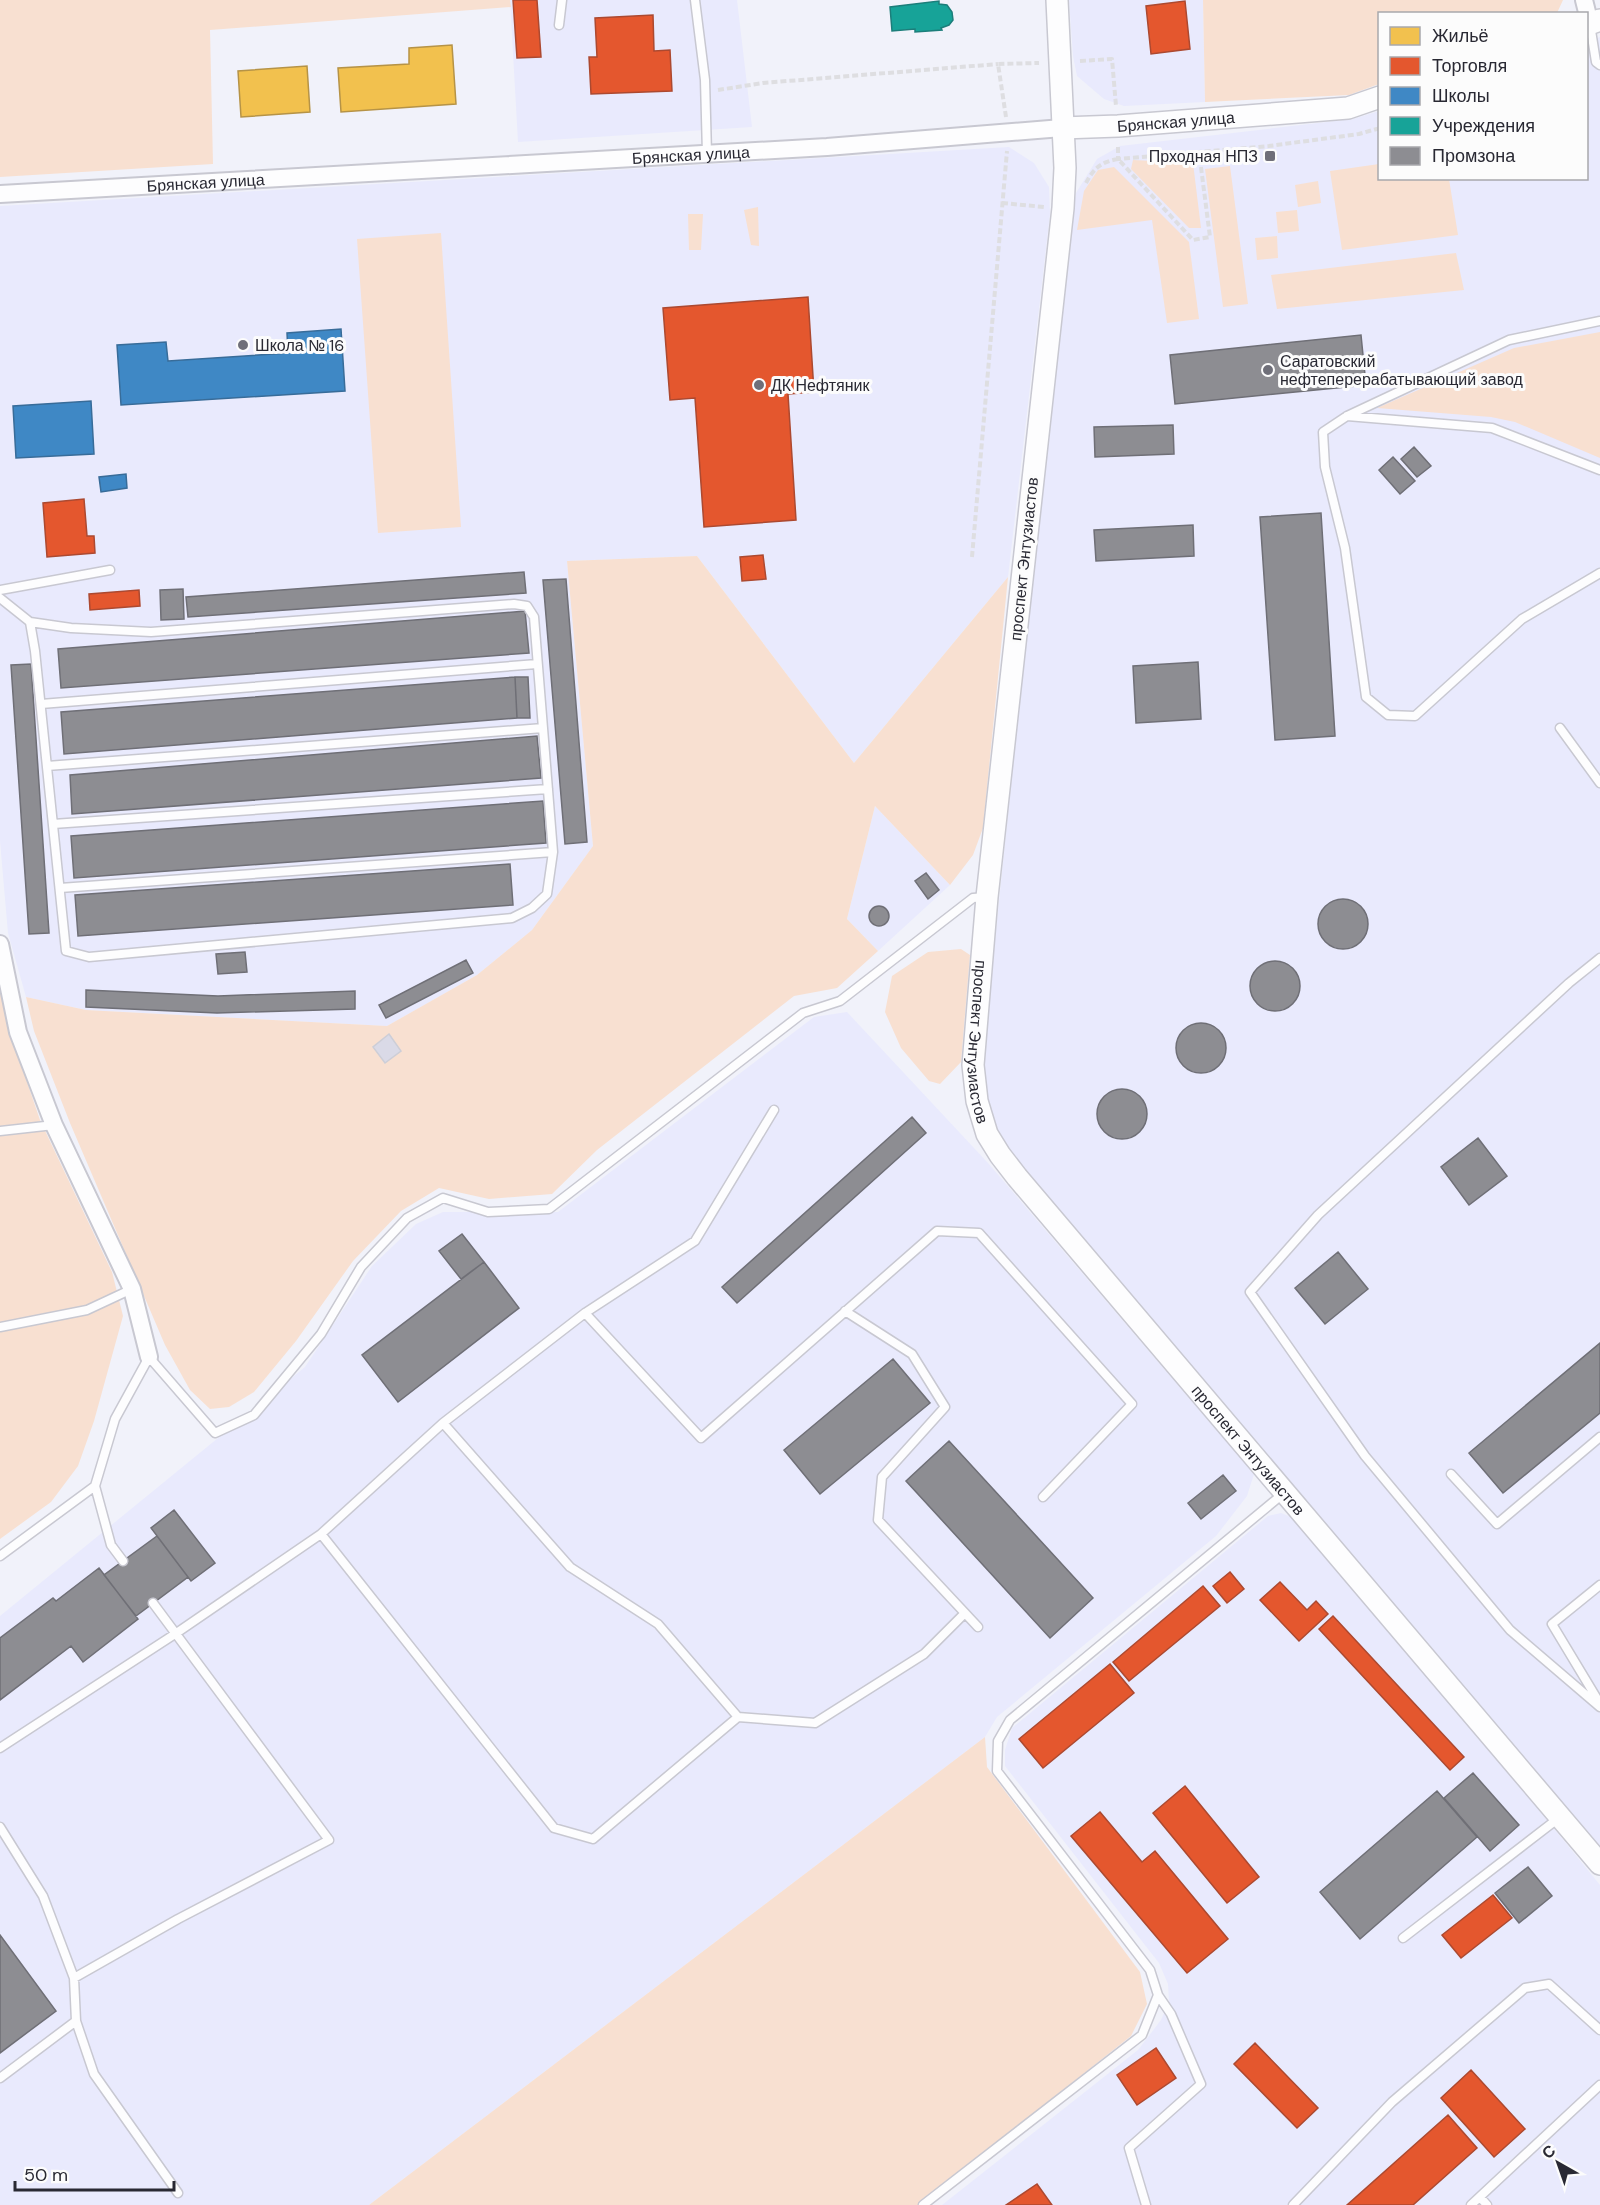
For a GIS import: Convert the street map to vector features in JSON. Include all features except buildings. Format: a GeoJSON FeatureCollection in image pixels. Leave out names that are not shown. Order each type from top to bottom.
{"type":"FeatureCollection","features":[{"type":"Feature","properties":{"kind":"street","name":"проспект Энтузиастов"},"geometry":{"type":"LineString","coordinates":[[1056,0],[1065,168],[1063,208],[987,897],[973,1065],[977,1101],[987,1134],[1017,1177],[1600,1864]]}},
{"type":"Feature","properties":{"kind":"street"},"geometry":{"type":"LineString","coordinates":[[1584,0],[1592,23]]}},
{"type":"Feature","properties":{"kind":"street","name":"Брянская улица"},"geometry":{"type":"LineString","coordinates":[[0,194],[827,147],[1348,108],[1378,98]]}},
{"type":"Feature","properties":{"kind":"street"},"geometry":{"type":"LineString","coordinates":[[0,944],[18,1032],[54,1125],[132,1289],[150,1357]]}},
{"type":"Feature","properties":{"kind":"lane"},"geometry":{"type":"LineString","coordinates":[[559,25],[562,0]]}},
{"type":"Feature","properties":{"kind":"lane"},"geometry":{"type":"LineString","coordinates":[[694,0],[705,92],[707,154]]}},
{"type":"Feature","properties":{"kind":"lane"},"geometry":{"type":"LineString","coordinates":[[1592,23],[1596,62],[1600,65]]}},
{"type":"Feature","properties":{"kind":"lane"},"geometry":{"type":"LineString","coordinates":[[1600,321],[1509,340],[1347,416],[1323,432],[1325,466],[1345,548],[1366,696],[1388,715],[1415,716],[1522,619],[1600,573]]}},
{"type":"Feature","properties":{"kind":"lane"},"geometry":{"type":"LineString","coordinates":[[1347,416],[1492,428],[1600,470]]}},
{"type":"Feature","properties":{"kind":"lane"},"geometry":{"type":"LineString","coordinates":[[0,590],[110,570]]}},
{"type":"Feature","properties":{"kind":"lane"},"geometry":{"type":"LineString","coordinates":[[0,598],[30,622],[71,628],[151,632],[514,604],[527,606],[534,616],[553,852],[547,894],[532,908],[512,918],[89,957],[66,951],[41,704],[30,622]]}},
{"type":"Feature","properties":{"kind":"lane"},"geometry":{"type":"LineString","coordinates":[[41,704],[537,664]]}},
{"type":"Feature","properties":{"kind":"lane"},"geometry":{"type":"LineString","coordinates":[[47,766],[543,728]]}},
{"type":"Feature","properties":{"kind":"lane"},"geometry":{"type":"LineString","coordinates":[[1560,728],[1600,783]]}},
{"type":"Feature","properties":{"kind":"lane"},"geometry":{"type":"LineString","coordinates":[[53,824],[548,789]]}},
{"type":"Feature","properties":{"kind":"lane"},"geometry":{"type":"LineString","coordinates":[[60,888],[553,852]]}},
{"type":"Feature","properties":{"kind":"lane"},"geometry":{"type":"LineString","coordinates":[[123,1561],[111,1545],[96,1486],[115,1419],[150,1357],[214,1433],[254,1415],[321,1334],[361,1267],[407,1218],[443,1198],[488,1212],[549,1209],[803,1013],[840,1001],[973,898],[987,897]]}},
{"type":"Feature","properties":{"kind":"lane"},"geometry":{"type":"LineString","coordinates":[[1600,958],[1569,983],[1318,1215],[1250,1292],[1365,1455],[1510,1630],[1600,1706]]}},
{"type":"Feature","properties":{"kind":"lane"},"geometry":{"type":"LineString","coordinates":[[0,1748],[175,1634],[321,1534],[443,1423],[585,1313],[695,1242],[774,1110]]}},
{"type":"Feature","properties":{"kind":"lane"},"geometry":{"type":"LineString","coordinates":[[0,1131],[54,1125]]}},
{"type":"Feature","properties":{"kind":"lane"},"geometry":{"type":"LineString","coordinates":[[585,1313],[701,1438],[937,1231],[979,1233],[1132,1404],[1043,1497]]}},
{"type":"Feature","properties":{"kind":"lane"},"geometry":{"type":"LineString","coordinates":[[0,1327],[87,1310],[132,1289]]}},
{"type":"Feature","properties":{"kind":"lane"},"geometry":{"type":"LineString","coordinates":[[845,1311],[912,1354],[945,1407],[882,1478],[878,1520],[978,1627]]}},
{"type":"Feature","properties":{"kind":"lane"},"geometry":{"type":"LineString","coordinates":[[443,1423],[570,1567],[658,1624],[738,1717]]}},
{"type":"Feature","properties":{"kind":"lane"},"geometry":{"type":"LineString","coordinates":[[1450,1474],[1497,1524],[1600,1437]]}},
{"type":"Feature","properties":{"kind":"lane"},"geometry":{"type":"LineString","coordinates":[[0,1556],[96,1486]]}},
{"type":"Feature","properties":{"kind":"lane"},"geometry":{"type":"LineString","coordinates":[[1146,2205],[1130,2148],[1201,2084],[1171,2014],[1158,1995],[1150,1970],[997,1770],[998,1741],[1010,1720],[1285,1492]]}},
{"type":"Feature","properties":{"kind":"lane"},"geometry":{"type":"LineString","coordinates":[[321,1534],[554,1828],[593,1839],[738,1717],[815,1723],[924,1654],[965,1613]]}},
{"type":"Feature","properties":{"kind":"lane"},"geometry":{"type":"LineString","coordinates":[[1600,1585],[1552,1624],[1600,1706]]}},
{"type":"Feature","properties":{"kind":"lane"},"geometry":{"type":"LineString","coordinates":[[74,1978],[178,1919],[329,1839],[153,1603]]}},
{"type":"Feature","properties":{"kind":"lane"},"geometry":{"type":"LineString","coordinates":[[1403,1938],[1560,1817]]}},
{"type":"Feature","properties":{"kind":"lane"},"geometry":{"type":"LineString","coordinates":[[0,1827],[43,1896],[74,1978],[76,2021],[94,2074],[178,2193]]}},
{"type":"Feature","properties":{"kind":"lane"},"geometry":{"type":"LineString","coordinates":[[1293,2205],[1392,2102],[1525,1988],[1549,1984],[1600,2030]]}},
{"type":"Feature","properties":{"kind":"lane"},"geometry":{"type":"LineString","coordinates":[[923,2205],[1142,2035],[1158,1995]]}},
{"type":"Feature","properties":{"kind":"lane"},"geometry":{"type":"LineString","coordinates":[[0,2078],[76,2021]]}},
{"type":"Feature","properties":{"kind":"lane"},"geometry":{"type":"LineString","coordinates":[[1471,2205],[1600,2085]]}},
{"type":"Feature","properties":{"kind":"lane"},"geometry":{"type":"LineString","coordinates":[[1480,2197],[1487,2205]]}},
{"type":"Feature","properties":{"kind":"path"},"geometry":{"type":"LineString","coordinates":[[705,92],[763,82],[998,64]]}},
{"type":"Feature","properties":{"kind":"path"},"geometry":{"type":"LineString","coordinates":[[1083,188],[1094,169],[1104,161],[1118,159],[1193,240],[1210,237],[1199,152]]}},
{"type":"Feature","properties":{"kind":"path"},"geometry":{"type":"LineString","coordinates":[[1002,203],[1063,208]]}},
{"type":"Feature","properties":{"kind":"shaded area"},"geometry":{"type":"Polygon","coordinates":[[[0,0],[510,0],[511,7],[210,30],[213,164],[0,177],[0,0]]]}},
{"type":"Feature","properties":{"kind":"shaded area"},"geometry":{"type":"Polygon","coordinates":[[[510,0],[737,0],[752,127],[518,142],[510,0]]]}},
{"type":"Feature","properties":{"kind":"shaded area"},"geometry":{"type":"Polygon","coordinates":[[[1069,0],[1203,0],[1205,102],[1124,106],[1104,99],[1077,76],[1073,56],[1069,0]]]}},
{"type":"Feature","properties":{"kind":"shaded area"},"geometry":{"type":"Polygon","coordinates":[[[1203,0],[1563,0],[1557,12],[1378,12],[1378,84],[1349,95],[1205,102],[1203,0]]]}},
{"type":"Feature","properties":{"kind":"shaded area","name":"Саратовский нефтеперерабатывающий завод"},"geometry":{"type":"Polygon","coordinates":[[[1600,37],[1600,1852],[1026,1172],[995,1130],[985,1098],[982,1065],[1069,227],[1076,193],[1097,159],[1120,146],[1353,119],[1378,111],[1378,180],[1588,180],[1588,42],[1600,37]]]}},
{"type":"Feature","properties":{"kind":"shaded area"},"geometry":{"type":"Polygon","coordinates":[[[1009,147],[1034,163],[1049,187],[1050,214],[1008,577],[854,763],[697,556],[567,561],[593,846],[532,930],[477,975],[387,1026],[86,1010],[26,997],[8,933],[0,841],[0,206],[1009,147]]]}},
{"type":"Feature","properties":{"kind":"shaded area"},"geometry":{"type":"Polygon","coordinates":[[[1133,160],[1193,163],[1201,228],[1189,228],[1131,169],[1133,160]]]}},
{"type":"Feature","properties":{"kind":"shaded area"},"geometry":{"type":"Polygon","coordinates":[[[1378,164],[1378,180],[1449,180],[1458,235],[1342,250],[1330,171],[1378,164]]]}},
{"type":"Feature","properties":{"kind":"shaded area"},"geometry":{"type":"Polygon","coordinates":[[[1230,166],[1248,304],[1223,307],[1205,169],[1230,166]]]}},
{"type":"Feature","properties":{"kind":"shaded area"},"geometry":{"type":"Polygon","coordinates":[[[1114,167],[1189,242],[1199,319],[1167,323],[1152,220],[1077,230],[1084,191],[1098,170],[1114,167]]]}},
{"type":"Feature","properties":{"kind":"shaded area"},"geometry":{"type":"Polygon","coordinates":[[[1318,181],[1321,203],[1298,207],[1295,185],[1318,181]]]}},
{"type":"Feature","properties":{"kind":"shaded area"},"geometry":{"type":"Polygon","coordinates":[[[758,207],[759,246],[751,245],[744,210],[758,207]]]}},
{"type":"Feature","properties":{"kind":"shaded area"},"geometry":{"type":"Polygon","coordinates":[[[1297,210],[1299,231],[1278,233],[1276,212],[1297,210]]]}},
{"type":"Feature","properties":{"kind":"shaded area"},"geometry":{"type":"Polygon","coordinates":[[[688,214],[703,214],[701,250],[689,250],[688,214]]]}},
{"type":"Feature","properties":{"kind":"shaded area"},"geometry":{"type":"Polygon","coordinates":[[[441,233],[461,527],[378,533],[357,239],[441,233]]]}},
{"type":"Feature","properties":{"kind":"shaded area"},"geometry":{"type":"Polygon","coordinates":[[[1277,236],[1278,258],[1257,260],[1255,238],[1277,236]]]}},
{"type":"Feature","properties":{"kind":"shaded area"},"geometry":{"type":"Polygon","coordinates":[[[1456,253],[1464,290],[1277,309],[1271,275],[1456,253]]]}},
{"type":"Feature","properties":{"kind":"shaded area"},"geometry":{"type":"Polygon","coordinates":[[[1600,332],[1600,458],[1515,422],[1491,417],[1377,408],[1514,348],[1600,332]]]}},
{"type":"Feature","properties":{"kind":"shaded area"},"geometry":{"type":"Polygon","coordinates":[[[697,556],[854,763],[1008,577],[983,828],[973,855],[950,885],[875,806],[847,919],[878,951],[837,988],[794,996],[597,1150],[552,1194],[489,1199],[439,1188],[401,1211],[353,1261],[296,1341],[254,1392],[229,1407],[210,1409],[190,1390],[165,1345],[70,1123],[34,1031],[26,997],[86,1010],[387,1026],[477,975],[532,930],[593,846],[567,561],[697,556]]]}},
{"type":"Feature","properties":{"kind":"shaded area"},"geometry":{"type":"Polygon","coordinates":[[[875,806],[950,885],[878,951],[847,919],[875,806]]]}},
{"type":"Feature","properties":{"kind":"shaded area"},"geometry":{"type":"Polygon","coordinates":[[[961,949],[970,955],[961,1062],[940,1084],[929,1081],[901,1048],[885,1012],[892,976],[928,952],[961,949]]]}},
{"type":"Feature","properties":{"kind":"shaded area"},"geometry":{"type":"Polygon","coordinates":[[[0,987],[10,1032],[40,1120],[112,1272],[123,1316],[94,1421],[78,1466],[51,1502],[0,1539],[0,987]]]}},
{"type":"Feature","properties":{"kind":"shaded area"},"geometry":{"type":"Polygon","coordinates":[[[847,1012],[988,1163],[1254,1474],[1247,1496],[1216,1536],[997,1717],[985,1737],[369,2205],[0,2205],[0,1616],[305,1367],[372,1266],[416,1224],[443,1212],[558,1212],[814,1017],[847,1012]]]}},
{"type":"Feature","properties":{"kind":"shaded area"},"geometry":{"type":"Polygon","coordinates":[[[1281,1513],[1291,1517],[1486,1745],[1600,1885],[1600,2205],[942,2205],[1138,2050],[1161,2020],[1169,2002],[1168,1984],[1159,1963],[1005,1766],[1005,1750],[1012,1728],[1268,1516],[1281,1513]]]}},
{"type":"Feature","properties":{"kind":"shaded area"},"geometry":{"type":"Polygon","coordinates":[[[985,1737],[987,1767],[1140,1972],[1147,2004],[1131,2036],[918,2205],[369,2205],[985,1737]]]}},
{"type":"Feature","properties":{"kind":"place","name":"Прходная НПЗ"},"geometry":{"type":"Point","coordinates":[1270,156]}},
{"type":"Feature","properties":{"kind":"place","name":"Школа № 16"},"geometry":{"type":"Point","coordinates":[243,345]}},
{"type":"Feature","properties":{"kind":"place","name":"Саратовский нефтеперерабатывающий завод"},"geometry":{"type":"Point","coordinates":[1268,370]}},
{"type":"Feature","properties":{"kind":"place","name":"ДК Нефтяник"},"geometry":{"type":"Point","coordinates":[759,385]}}]}
